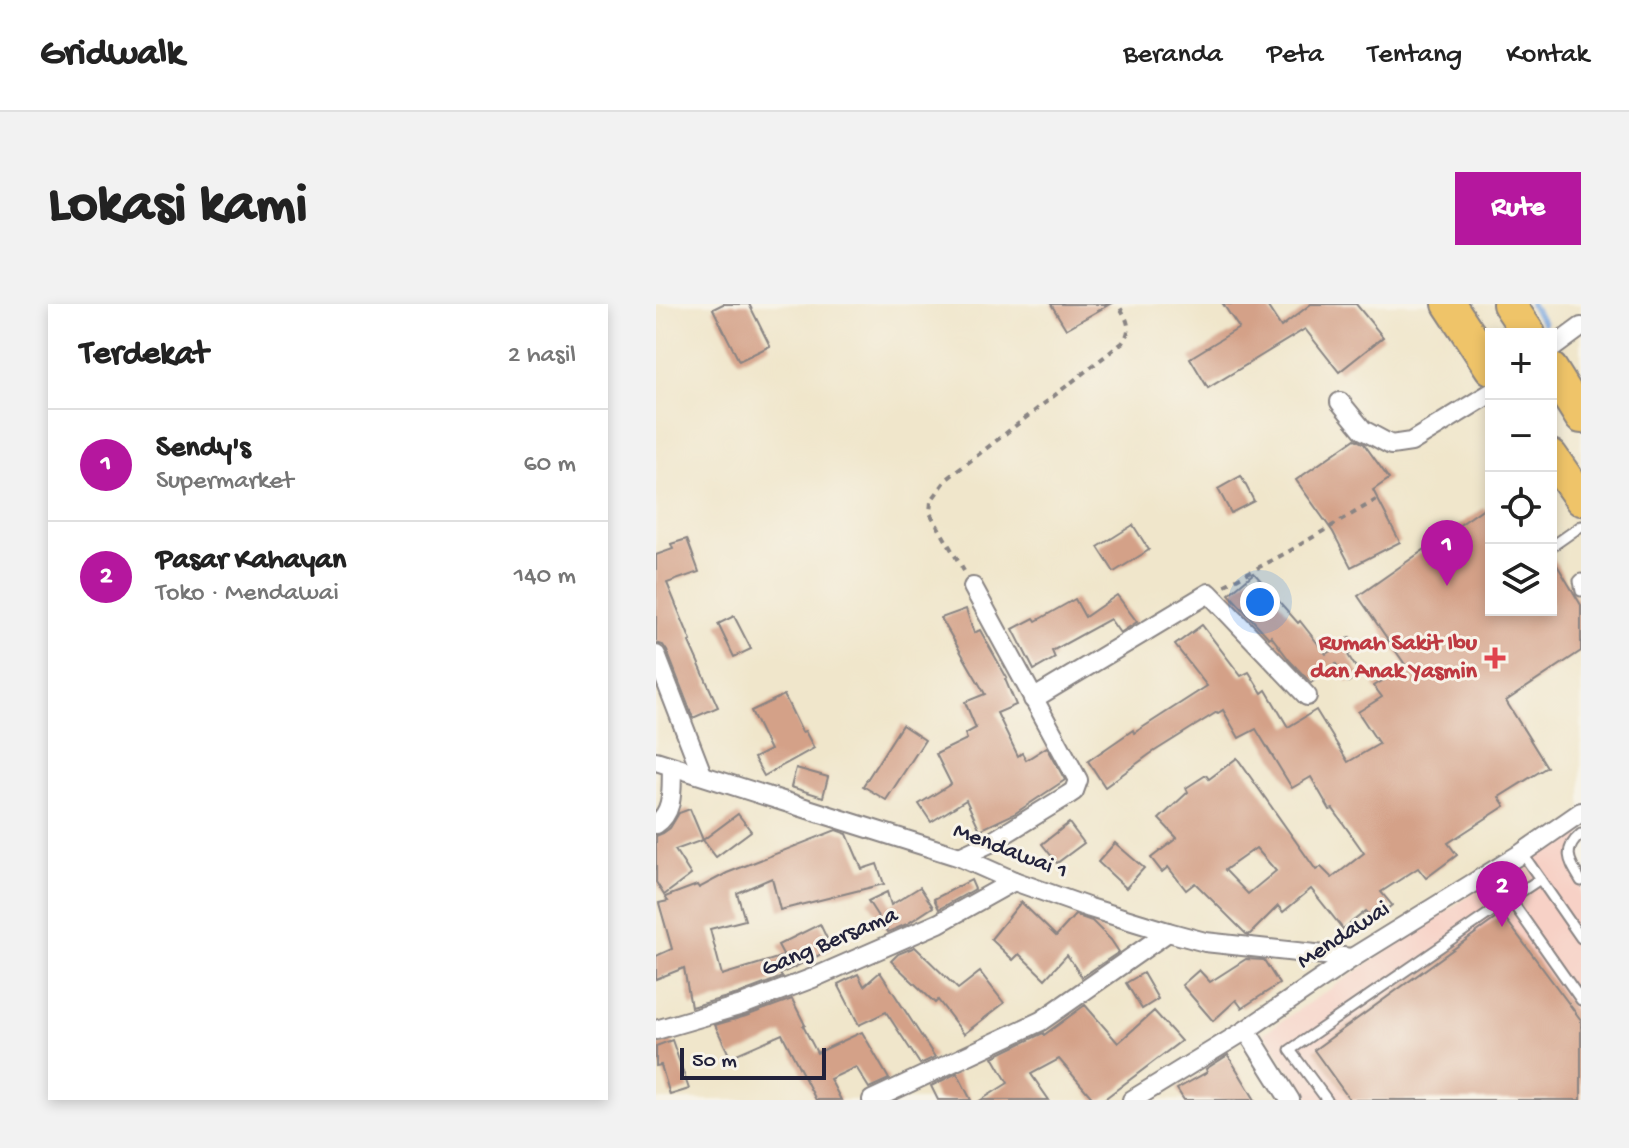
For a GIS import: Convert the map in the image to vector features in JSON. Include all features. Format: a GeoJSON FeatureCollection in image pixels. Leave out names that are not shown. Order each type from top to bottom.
{"type":"FeatureCollection","features":[{"type":"Feature","properties":{"kind":"highway"},"geometry":{"type":"LineString","coordinates":[[1449,304],[1485,359]]}},
{"type":"Feature","properties":{"kind":"highway"},"geometry":{"type":"LineString","coordinates":[[1509,304],[1525,328]]}},
{"type":"Feature","properties":{"kind":"highway"},"geometry":{"type":"LineString","coordinates":[[1557,379],[1581,417]]}},
{"type":"Feature","properties":{"kind":"street"},"geometry":{"type":"LineString","coordinates":[[1557,345],[1581,327]]}},
{"type":"Feature","properties":{"kind":"street"},"geometry":{"type":"LineString","coordinates":[[1340,402],[1363,430],[1391,445],[1411,442],[1485,397]]}},
{"type":"Feature","properties":{"kind":"street"},"geometry":{"type":"LineString","coordinates":[[960,857],[990,843],[1068,795],[1077,785],[1075,775],[973,587]]}},
{"type":"Feature","properties":{"kind":"street"},"geometry":{"type":"LineString","coordinates":[[1033,699],[1209,593],[1307,696]]}},
{"type":"Feature","properties":{"kind":"street"},"geometry":{"type":"LineString","coordinates":[[656,655],[702,774]]}},
{"type":"Feature","properties":{"kind":"street"},"geometry":{"type":"LineString","coordinates":[[656,824],[669,808],[664,764]]}},
{"type":"Feature","properties":{"kind":"street","name":"Mendawai 1"},"geometry":{"type":"LineString","coordinates":[[664,764],[960,857],[1014,881],[1168,932],[1205,942],[1352,958]]}},
{"type":"Feature","properties":{"kind":"street","name":"Mendawai"},"geometry":{"type":"LineString","coordinates":[[1132,1100],[1522,853],[1581,812]]}},
{"type":"Feature","properties":{"kind":"street","name":"Gang Bersama"},"geometry":{"type":"LineString","coordinates":[[656,1030],[742,1005],[813,978],[939,923],[1014,881]]}},
{"type":"Feature","properties":{"kind":"street"},"geometry":{"type":"LineString","coordinates":[[872,1100],[1041,1021],[1168,932]]}},
{"type":"Feature","properties":{"kind":"street"},"geometry":{"type":"LineString","coordinates":[[1246,1030],[1290,1100]]}},
{"type":"Feature","properties":{"kind":"lane"},"geometry":{"type":"LineString","coordinates":[[1555,544],[1581,526]]}},
{"type":"Feature","properties":{"kind":"lane"},"geometry":{"type":"LineString","coordinates":[[1581,579],[1581,591]]}},
{"type":"Feature","properties":{"kind":"lane"},"geometry":{"type":"LineString","coordinates":[[1581,834],[1568,851],[1568,859],[1581,881]]}},
{"type":"Feature","properties":{"kind":"lane"},"geometry":{"type":"LineString","coordinates":[[1522,853],[1581,938]]}},
{"type":"Feature","properties":{"kind":"lane"},"geometry":{"type":"LineString","coordinates":[[1327,1100],[1290,1050],[1540,879]]}},
{"type":"Feature","properties":{"kind":"lane"},"geometry":{"type":"LineString","coordinates":[[1510,899],[1581,1000]]}},
{"type":"Feature","properties":{"kind":"path"},"geometry":{"type":"LineString","coordinates":[[973,587],[930,513],[931,501],[947,479],[1122,343],[1129,332],[1129,323],[1118,304]]}},
{"type":"Feature","properties":{"kind":"path"},"geometry":{"type":"LineString","coordinates":[[1209,593],[1286,553],[1376,500]]}},
{"type":"Feature","properties":{"kind":"shaded area"},"geometry":{"type":"Polygon","coordinates":[[[1581,821],[1581,1100],[1310,1100],[1264,1033],[1581,821]]]}},
{"type":"Feature","properties":{"kind":"building"},"geometry":{"type":"Polygon","coordinates":[[[723,304],[749,304],[770,346],[739,361],[713,309],[723,304]]]}},
{"type":"Feature","properties":{"kind":"building"},"geometry":{"type":"Polygon","coordinates":[[[1051,304],[1110,304],[1066,329],[1051,304]]]}},
{"type":"Feature","properties":{"kind":"building"},"geometry":{"type":"Polygon","coordinates":[[[1223,304],[1266,304],[1281,327],[1311,304],[1356,304],[1383,337],[1339,372],[1305,329],[1208,388],[1190,358],[1239,328],[1223,304]]]}},
{"type":"Feature","properties":{"kind":"building"},"geometry":{"type":"Polygon","coordinates":[[[1355,439],[1364,444],[1389,479],[1373,490],[1400,542],[1351,567],[1333,532],[1296,480],[1355,439]]]}},
{"type":"Feature","properties":{"kind":"building"},"geometry":{"type":"Polygon","coordinates":[[[1241,476],[1254,501],[1231,513],[1218,489],[1241,476]]]}},
{"type":"Feature","properties":{"kind":"building"},"geometry":{"type":"Polygon","coordinates":[[[1484,508],[1485,616],[1557,616],[1557,565],[1581,605],[1581,651],[1506,701],[1547,767],[1499,797],[1505,806],[1448,843],[1457,855],[1426,878],[1418,868],[1381,892],[1392,905],[1373,920],[1366,911],[1343,929],[1311,889],[1283,912],[1278,906],[1249,935],[1246,934],[1195,883],[1186,890],[1168,867],[1162,872],[1151,858],[1177,838],[1159,819],[1188,792],[1186,788],[1206,775],[1209,779],[1237,758],[1316,870],[1321,867],[1332,878],[1364,853],[1333,809],[1330,810],[1311,777],[1292,788],[1256,729],[1239,738],[1223,710],[1217,712],[1105,787],[1088,761],[1207,686],[1175,645],[1202,625],[1241,676],[1249,672],[1262,693],[1266,690],[1288,727],[1316,710],[1348,762],[1379,744],[1358,712],[1382,697],[1374,686],[1406,666],[1358,596],[1484,508]],[[1256,848],[1225,870],[1248,894],[1276,871],[1256,848]]]}},
{"type":"Feature","properties":{"kind":"building"},"geometry":{"type":"Polygon","coordinates":[[[1133,525],[1149,550],[1114,572],[1098,547],[1133,525]]]}},
{"type":"Feature","properties":{"kind":"building"},"geometry":{"type":"Polygon","coordinates":[[[687,539],[699,572],[667,583],[718,707],[693,718],[667,651],[663,645],[656,643],[656,555],[673,549],[671,544],[687,539]]]}},
{"type":"Feature","properties":{"kind":"building"},"geometry":{"type":"Polygon","coordinates":[[[1254,573],[1298,623],[1300,621],[1326,654],[1350,637],[1358,647],[1348,655],[1360,674],[1348,682],[1336,664],[1311,683],[1271,636],[1269,638],[1229,594],[1254,573]]]}},
{"type":"Feature","properties":{"kind":"building"},"geometry":{"type":"Polygon","coordinates":[[[1117,595],[1137,622],[1120,633],[1110,619],[1052,651],[1055,658],[1034,670],[1013,629],[1034,618],[1036,621],[1075,599],[1085,617],[1117,595]]]}},
{"type":"Feature","properties":{"kind":"building"},"geometry":{"type":"Polygon","coordinates":[[[966,609],[974,633],[980,630],[1007,678],[1016,705],[997,713],[1018,756],[1022,753],[1026,760],[1047,747],[1065,780],[1014,814],[980,830],[966,800],[931,822],[919,804],[951,784],[936,754],[967,739],[965,734],[976,728],[965,702],[985,694],[941,618],[966,609]]]}},
{"type":"Feature","properties":{"kind":"building"},"geometry":{"type":"Polygon","coordinates":[[[734,616],[751,649],[734,657],[718,624],[734,616]]]}},
{"type":"Feature","properties":{"kind":"building"},"geometry":{"type":"Polygon","coordinates":[[[784,695],[802,732],[805,731],[814,748],[764,776],[754,758],[770,750],[751,711],[784,695]]]}},
{"type":"Feature","properties":{"kind":"building"},"geometry":{"type":"Polygon","coordinates":[[[902,725],[925,740],[886,800],[863,786],[902,725]]]}},
{"type":"Feature","properties":{"kind":"building"},"geometry":{"type":"Polygon","coordinates":[[[796,768],[828,777],[823,797],[791,787],[796,768]]]}},
{"type":"Feature","properties":{"kind":"building"},"geometry":{"type":"Polygon","coordinates":[[[690,809],[703,840],[675,850],[691,875],[664,895],[656,882],[656,836],[670,828],[679,813],[690,809]]]}},
{"type":"Feature","properties":{"kind":"building"},"geometry":{"type":"Polygon","coordinates":[[[738,814],[751,831],[716,857],[703,840],[738,814]]]}},
{"type":"Feature","properties":{"kind":"building"},"geometry":{"type":"Polygon","coordinates":[[[1069,823],[1084,843],[1057,863],[1042,844],[1069,823]]]}},
{"type":"Feature","properties":{"kind":"building"},"geometry":{"type":"Polygon","coordinates":[[[836,830],[847,834],[862,869],[877,864],[884,884],[780,910],[772,878],[737,893],[745,920],[710,929],[722,975],[784,956],[778,945],[820,924],[832,949],[780,974],[782,977],[691,1007],[684,968],[656,979],[656,956],[672,949],[659,903],[668,901],[665,897],[697,885],[699,888],[727,873],[836,830]]]}},
{"type":"Feature","properties":{"kind":"building"},"geometry":{"type":"Polygon","coordinates":[[[1115,843],[1144,868],[1126,888],[1098,862],[1115,843]]]}},
{"type":"Feature","properties":{"kind":"building"},"geometry":{"type":"Polygon","coordinates":[[[971,880],[975,889],[939,909],[934,899],[971,880]]]}},
{"type":"Feature","properties":{"kind":"building"},"geometry":{"type":"Polygon","coordinates":[[[920,887],[933,907],[888,932],[868,901],[887,892],[891,905],[920,887]]]}},
{"type":"Feature","properties":{"kind":"building"},"geometry":{"type":"Polygon","coordinates":[[[1021,902],[1056,936],[1075,915],[1092,921],[1119,952],[1082,977],[1067,955],[1045,979],[1019,954],[1013,960],[991,939],[1021,902]]]}},
{"type":"Feature","properties":{"kind":"building"},"geometry":{"type":"Polygon","coordinates":[[[1502,914],[1581,1020],[1581,1100],[1350,1100],[1314,1050],[1502,914]]]}},
{"type":"Feature","properties":{"kind":"building"},"geometry":{"type":"Polygon","coordinates":[[[915,947],[958,989],[980,972],[1004,1003],[964,1034],[938,1000],[935,1003],[891,961],[898,954],[915,947]]]}},
{"type":"Feature","properties":{"kind":"building"},"geometry":{"type":"Polygon","coordinates":[[[1246,959],[1264,960],[1279,984],[1242,1008],[1236,1000],[1213,1021],[1182,985],[1199,970],[1210,982],[1246,959]]]}},
{"type":"Feature","properties":{"kind":"building"},"geometry":{"type":"Polygon","coordinates":[[[880,972],[935,1057],[920,1064],[886,1012],[859,1025],[838,984],[858,974],[864,986],[880,972]]]}},
{"type":"Feature","properties":{"kind":"building"},"geometry":{"type":"Polygon","coordinates":[[[1143,973],[1158,999],[1142,1009],[1126,983],[1143,973]]]}},
{"type":"Feature","properties":{"kind":"building"},"geometry":{"type":"Polygon","coordinates":[[[792,999],[817,1053],[862,1032],[889,1079],[869,1088],[856,1067],[830,1079],[841,1100],[816,1100],[782,1034],[730,1057],[715,1025],[792,999]]]}},
{"type":"Feature","properties":{"kind":"building"},"geometry":{"type":"Polygon","coordinates":[[[1085,1005],[1118,1043],[1154,1011],[1181,1041],[1103,1100],[1094,1100],[1059,1059],[1031,1074],[1049,1100],[981,1100],[1008,1083],[993,1057],[1044,1035],[1085,1005]]]}},
{"type":"Feature","properties":{"kind":"building"},"geometry":{"type":"Polygon","coordinates":[[[672,1040],[689,1089],[670,1095],[661,1065],[656,1066],[656,1046],[672,1040]]]}},
{"type":"Feature","properties":{"kind":"building"},"geometry":{"type":"Polygon","coordinates":[[[1228,1055],[1255,1100],[1184,1100],[1177,1089],[1207,1072],[1206,1069],[1228,1055]]]}},
{"type":"Feature","properties":{"kind":"building"},"geometry":{"type":"Polygon","coordinates":[[[957,1073],[971,1100],[938,1100],[931,1086],[957,1073]]]}},
{"type":"Feature","properties":{"kind":"waterway"},"geometry":{"type":"LineString","coordinates":[[1531,304],[1544,323]]}},
{"type":"Feature","properties":{"kind":"waterway"},"geometry":{"type":"LineString","coordinates":[[1567,358],[1581,380]]}},
{"type":"Feature","properties":{"kind":"place","name":"Sendy's"},"geometry":{"type":"Point","coordinates":[1447,586]}},
{"type":"Feature","properties":{"kind":"place","name":"Rumah Sakit Ibu dan Anak Yasmin"},"geometry":{"type":"Point","coordinates":[1495,658]}},
{"type":"Feature","properties":{"kind":"place","name":"Pasar Kahayan"},"geometry":{"type":"Point","coordinates":[1502,927]}}]}
